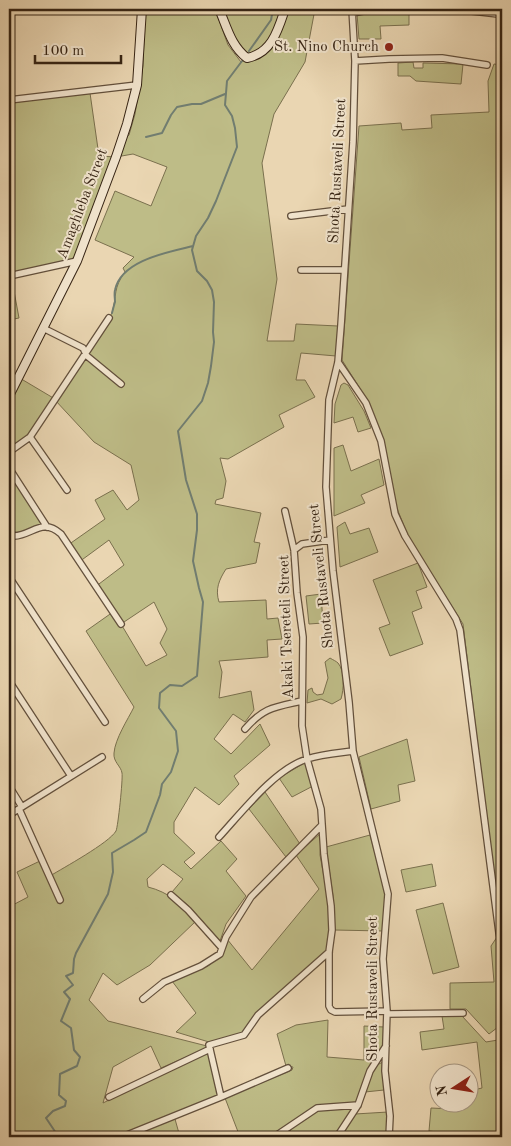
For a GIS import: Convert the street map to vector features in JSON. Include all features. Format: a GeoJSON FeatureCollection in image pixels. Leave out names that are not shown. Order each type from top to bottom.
{"type":"FeatureCollection","features":[{"type":"Feature","properties":{"kind":"street","name":"Amaghleba Street"},"geometry":{"type":"LineString","coordinates":[[9,396],[77,261],[116,157],[127,124],[136,85],[142,9]]}},
{"type":"Feature","properties":{"kind":"street"},"geometry":{"type":"LineString","coordinates":[[219,9],[233,43],[239,52],[247,58],[258,56],[271,43],[285,9]]}},
{"type":"Feature","properties":{"kind":"street"},"geometry":{"type":"LineString","coordinates":[[353,11],[373,9]]}},
{"type":"Feature","properties":{"kind":"street"},"geometry":{"type":"LineString","coordinates":[[454,9],[498,14]]}},
{"type":"Feature","properties":{"kind":"street","name":"Shota Rustaveli Street"},"geometry":{"type":"LineString","coordinates":[[353,11],[356,61],[353,142],[338,362],[329,400],[326,487],[353,751],[388,894],[383,959],[387,1012],[385,1071],[390,1116],[389,1137]]}},
{"type":"Feature","properties":{"kind":"street"},"geometry":{"type":"LineString","coordinates":[[356,61],[389,58],[442,58],[487,65]]}},
{"type":"Feature","properties":{"kind":"street"},"geometry":{"type":"LineString","coordinates":[[9,100],[136,85]]}},
{"type":"Feature","properties":{"kind":"street"},"geometry":{"type":"LineString","coordinates":[[291,216],[348,210]]}},
{"type":"Feature","properties":{"kind":"street"},"geometry":{"type":"LineString","coordinates":[[9,276],[77,261]]}},
{"type":"Feature","properties":{"kind":"street"},"geometry":{"type":"LineString","coordinates":[[301,270],[344,270]]}},
{"type":"Feature","properties":{"kind":"street"},"geometry":{"type":"LineString","coordinates":[[9,452],[30,437],[109,318]]}},
{"type":"Feature","properties":{"kind":"street"},"geometry":{"type":"LineString","coordinates":[[43,328],[83,348],[87,356],[121,384]]}},
{"type":"Feature","properties":{"kind":"street"},"geometry":{"type":"LineString","coordinates":[[338,362],[366,403],[381,441],[395,514],[406,536],[456,618],[460,630],[502,956]]}},
{"type":"Feature","properties":{"kind":"street"},"geometry":{"type":"LineString","coordinates":[[30,437],[67,490]]}},
{"type":"Feature","properties":{"kind":"street"},"geometry":{"type":"LineString","coordinates":[[9,468],[47,527]]}},
{"type":"Feature","properties":{"kind":"street"},"geometry":{"type":"LineString","coordinates":[[285,511],[294,550]]}},
{"type":"Feature","properties":{"kind":"street"},"geometry":{"type":"LineString","coordinates":[[9,531],[14,536],[18,536],[39,527],[47,527],[61,534],[121,624]]}},
{"type":"Feature","properties":{"kind":"street","name":"Akaki Tsereteli Street"},"geometry":{"type":"LineString","coordinates":[[330,540],[302,544],[294,550],[303,637],[302,726],[322,825],[331,906],[332,930],[329,952],[331,1010],[335,1012],[463,1013]]}},
{"type":"Feature","properties":{"kind":"street"},"geometry":{"type":"LineString","coordinates":[[9,577],[105,722]]}},
{"type":"Feature","properties":{"kind":"street"},"geometry":{"type":"LineString","coordinates":[[9,681],[71,776]]}},
{"type":"Feature","properties":{"kind":"street"},"geometry":{"type":"LineString","coordinates":[[245,729],[256,717],[266,710],[302,701]]}},
{"type":"Feature","properties":{"kind":"street"},"geometry":{"type":"LineString","coordinates":[[219,837],[275,777],[307,758],[353,751]]}},
{"type":"Feature","properties":{"kind":"street"},"geometry":{"type":"LineString","coordinates":[[9,815],[102,757]]}},
{"type":"Feature","properties":{"kind":"street"},"geometry":{"type":"LineString","coordinates":[[9,786],[60,900]]}},
{"type":"Feature","properties":{"kind":"street"},"geometry":{"type":"LineString","coordinates":[[143,999],[164,982],[208,962],[220,954],[226,937],[251,897],[322,825]]}},
{"type":"Feature","properties":{"kind":"street"},"geometry":{"type":"LineString","coordinates":[[172,895],[222,948]]}},
{"type":"Feature","properties":{"kind":"street"},"geometry":{"type":"LineString","coordinates":[[221,1097],[209,1045],[244,1035],[258,1015],[329,952]]}},
{"type":"Feature","properties":{"kind":"street"},"geometry":{"type":"LineString","coordinates":[[337,1137],[358,1105],[370,1071],[386,1046]]}},
{"type":"Feature","properties":{"kind":"street"},"geometry":{"type":"LineString","coordinates":[[109,1097],[210,1048]]}},
{"type":"Feature","properties":{"kind":"street"},"geometry":{"type":"LineString","coordinates":[[122,1137],[288,1068]]}},
{"type":"Feature","properties":{"kind":"street"},"geometry":{"type":"LineString","coordinates":[[274,1137],[318,1108],[358,1105]]}},
{"type":"Feature","properties":{"kind":"shaded area"},"geometry":{"type":"Polygon","coordinates":[[[145,9],[215,9],[228,45],[241,62],[264,51],[285,9],[315,9],[305,62],[274,114],[262,163],[277,279],[267,341],[294,341],[296,324],[338,326],[336,356],[301,353],[296,380],[305,380],[315,397],[279,415],[284,427],[228,459],[220,458],[226,481],[223,498],[216,500],[215,504],[261,513],[254,542],[260,543],[256,563],[226,569],[218,585],[219,602],[266,600],[267,619],[278,618],[282,639],[267,640],[268,657],[219,661],[222,672],[219,698],[251,691],[254,710],[245,722],[233,714],[214,739],[231,754],[260,724],[270,745],[234,776],[239,784],[219,805],[195,787],[174,822],[174,833],[195,853],[184,862],[191,869],[221,841],[237,859],[226,871],[246,896],[226,924],[220,941],[189,906],[172,892],[183,879],[163,864],[147,879],[148,887],[162,892],[175,900],[196,921],[150,965],[117,985],[103,973],[89,1000],[108,1021],[207,1046],[207,1048],[161,1068],[151,1046],[113,1067],[103,1103],[208,1051],[218,1096],[162,1123],[175,1119],[180,1137],[9,1137],[9,907],[28,897],[17,872],[42,860],[50,876],[105,842],[116,831],[122,777],[114,753],[119,735],[134,707],[86,631],[113,612],[95,587],[124,565],[109,540],[79,562],[68,545],[105,519],[95,500],[113,490],[127,510],[139,500],[131,465],[94,442],[55,400],[30,437],[9,452],[9,396],[18,377],[55,399],[112,313],[117,287],[125,272],[123,268],[134,257],[95,240],[115,191],[151,206],[167,167],[133,154],[116,157],[122,141],[129,135],[135,114],[143,66],[145,9]],[[154,602],[121,624],[146,666],[167,655],[160,643],[167,629],[154,602]]]}},
{"type":"Feature","properties":{"kind":"shaded area"},"geometry":{"type":"Polygon","coordinates":[[[222,9],[283,9],[274,33],[260,51],[248,56],[235,44],[222,9]]]}},
{"type":"Feature","properties":{"kind":"shaded area"},"geometry":{"type":"Polygon","coordinates":[[[409,9],[409,25],[380,26],[381,39],[359,39],[357,14],[369,11],[409,9]]]}},
{"type":"Feature","properties":{"kind":"shaded area"},"geometry":{"type":"Polygon","coordinates":[[[413,62],[414,68],[423,68],[423,63],[463,64],[461,84],[416,81],[410,76],[398,76],[398,63],[413,62]]]}},
{"type":"Feature","properties":{"kind":"shaded area"},"geometry":{"type":"Polygon","coordinates":[[[494,64],[502,65],[502,765],[499,786],[502,788],[502,942],[463,624],[408,536],[396,506],[385,448],[369,403],[342,360],[359,126],[401,123],[402,130],[432,128],[431,115],[489,112],[488,81],[494,64]]]}},
{"type":"Feature","properties":{"kind":"shaded area"},"geometry":{"type":"Polygon","coordinates":[[[90,93],[99,156],[116,157],[77,261],[11,275],[19,318],[9,320],[9,103],[90,93]]]}},
{"type":"Feature","properties":{"kind":"shaded area"},"geometry":{"type":"Polygon","coordinates":[[[344,383],[348,385],[364,411],[371,428],[358,432],[353,417],[334,423],[335,404],[341,385],[344,383]]]}},
{"type":"Feature","properties":{"kind":"shaded area"},"geometry":{"type":"Polygon","coordinates":[[[343,445],[351,471],[379,459],[384,485],[361,495],[365,503],[334,516],[334,448],[343,445]]]}},
{"type":"Feature","properties":{"kind":"shaded area"},"geometry":{"type":"Polygon","coordinates":[[[9,468],[47,527],[18,536],[9,531],[9,468]]]}},
{"type":"Feature","properties":{"kind":"shaded area"},"geometry":{"type":"Polygon","coordinates":[[[345,522],[350,534],[369,528],[378,552],[340,567],[337,527],[345,522]]]}},
{"type":"Feature","properties":{"kind":"shaded area"},"geometry":{"type":"Polygon","coordinates":[[[418,563],[427,587],[416,591],[422,608],[412,612],[423,644],[390,656],[379,628],[390,624],[373,580],[418,563]]]}},
{"type":"Feature","properties":{"kind":"shaded area"},"geometry":{"type":"Polygon","coordinates":[[[321,594],[323,623],[309,624],[306,596],[321,594]]]}},
{"type":"Feature","properties":{"kind":"shaded area"},"geometry":{"type":"Polygon","coordinates":[[[330,658],[338,663],[342,671],[341,699],[332,704],[321,699],[307,703],[308,690],[312,688],[313,692],[317,695],[323,694],[328,678],[325,662],[330,658]]]}},
{"type":"Feature","properties":{"kind":"shaded area"},"geometry":{"type":"Polygon","coordinates":[[[407,739],[415,781],[398,785],[400,801],[371,809],[359,757],[407,739]]]}},
{"type":"Feature","properties":{"kind":"shaded area"},"geometry":{"type":"Polygon","coordinates":[[[306,762],[313,786],[292,797],[279,778],[306,762]]]}},
{"type":"Feature","properties":{"kind":"shaded area"},"geometry":{"type":"Polygon","coordinates":[[[265,792],[300,844],[286,857],[249,809],[265,792]]]}},
{"type":"Feature","properties":{"kind":"shaded area"},"geometry":{"type":"Polygon","coordinates":[[[321,833],[320,855],[329,904],[330,926],[327,950],[256,1013],[242,1034],[209,1042],[176,1032],[196,1013],[172,981],[208,966],[222,955],[227,939],[252,970],[319,889],[296,855],[321,833]]]}},
{"type":"Feature","properties":{"kind":"shaded area"},"geometry":{"type":"Polygon","coordinates":[[[370,835],[386,895],[383,931],[334,930],[333,896],[326,847],[370,835]]]}},
{"type":"Feature","properties":{"kind":"shaded area"},"geometry":{"type":"Polygon","coordinates":[[[432,864],[436,886],[406,892],[401,870],[432,864]]]}},
{"type":"Feature","properties":{"kind":"shaded area"},"geometry":{"type":"Polygon","coordinates":[[[443,903],[459,967],[433,974],[416,910],[443,903]]]}},
{"type":"Feature","properties":{"kind":"shaded area"},"geometry":{"type":"Polygon","coordinates":[[[497,937],[502,970],[502,1024],[489,1034],[466,1009],[450,1009],[450,983],[494,982],[491,946],[497,937]]]}},
{"type":"Feature","properties":{"kind":"shaded area"},"geometry":{"type":"Polygon","coordinates":[[[442,1016],[462,1016],[486,1042],[498,1040],[502,1036],[502,1137],[455,1137],[455,1134],[429,1131],[430,1114],[478,1114],[478,1089],[482,1088],[477,1042],[422,1050],[420,1032],[444,1029],[442,1016]]]}},
{"type":"Feature","properties":{"kind":"shaded area"},"geometry":{"type":"Polygon","coordinates":[[[328,1020],[327,1057],[364,1060],[364,1026],[384,1027],[383,1047],[357,1103],[316,1106],[280,1130],[278,1137],[240,1137],[225,1098],[292,1070],[293,1067],[286,1066],[277,1034],[296,1025],[328,1020]]]}},
{"type":"Feature","properties":{"kind":"shaded area"},"geometry":{"type":"Polygon","coordinates":[[[383,1062],[384,1090],[365,1092],[373,1070],[383,1062]]]}},
{"type":"Feature","properties":{"kind":"shaded area"},"geometry":{"type":"Polygon","coordinates":[[[355,1107],[335,1137],[288,1137],[292,1126],[317,1110],[355,1107]]]}},
{"type":"Feature","properties":{"kind":"shaded area"},"geometry":{"type":"Polygon","coordinates":[[[388,1112],[386,1137],[340,1137],[355,1114],[388,1112]]]}},
{"type":"Feature","properties":{"kind":"waterway"},"geometry":{"type":"LineString","coordinates":[[249,51],[271,20],[273,9]]}},
{"type":"Feature","properties":{"kind":"waterway"},"geometry":{"type":"LineString","coordinates":[[56,1137],[56,1133],[46,1118],[53,1111],[65,1106],[66,1101],[59,1095],[60,1074],[77,1066],[80,1057],[74,1050],[71,1028],[61,1021],[70,999],[64,992],[73,985],[66,976],[73,973],[76,953],[108,894],[113,872],[112,853],[146,832],[160,795],[162,784],[171,772],[178,751],[176,731],[159,708],[160,693],[170,685],[182,686],[197,676],[203,602],[193,561],[197,514],[186,480],[178,431],[202,401],[211,366],[214,342],[214,302],[212,290],[207,281],[197,271],[192,250],[196,236],[216,201],[237,147],[232,116],[225,105],[227,81],[242,61]]}},
{"type":"Feature","properties":{"kind":"waterway"},"geometry":{"type":"LineString","coordinates":[[146,137],[162,133],[177,107],[201,104],[225,94]]}},
{"type":"Feature","properties":{"kind":"waterway"},"geometry":{"type":"LineString","coordinates":[[112,313],[115,302],[115,290],[119,280],[126,271],[147,259],[193,246]]}},
{"type":"Feature","properties":{"kind":"place","name":"St. Nino Church"},"geometry":{"type":"Point","coordinates":[389,47]}}]}
